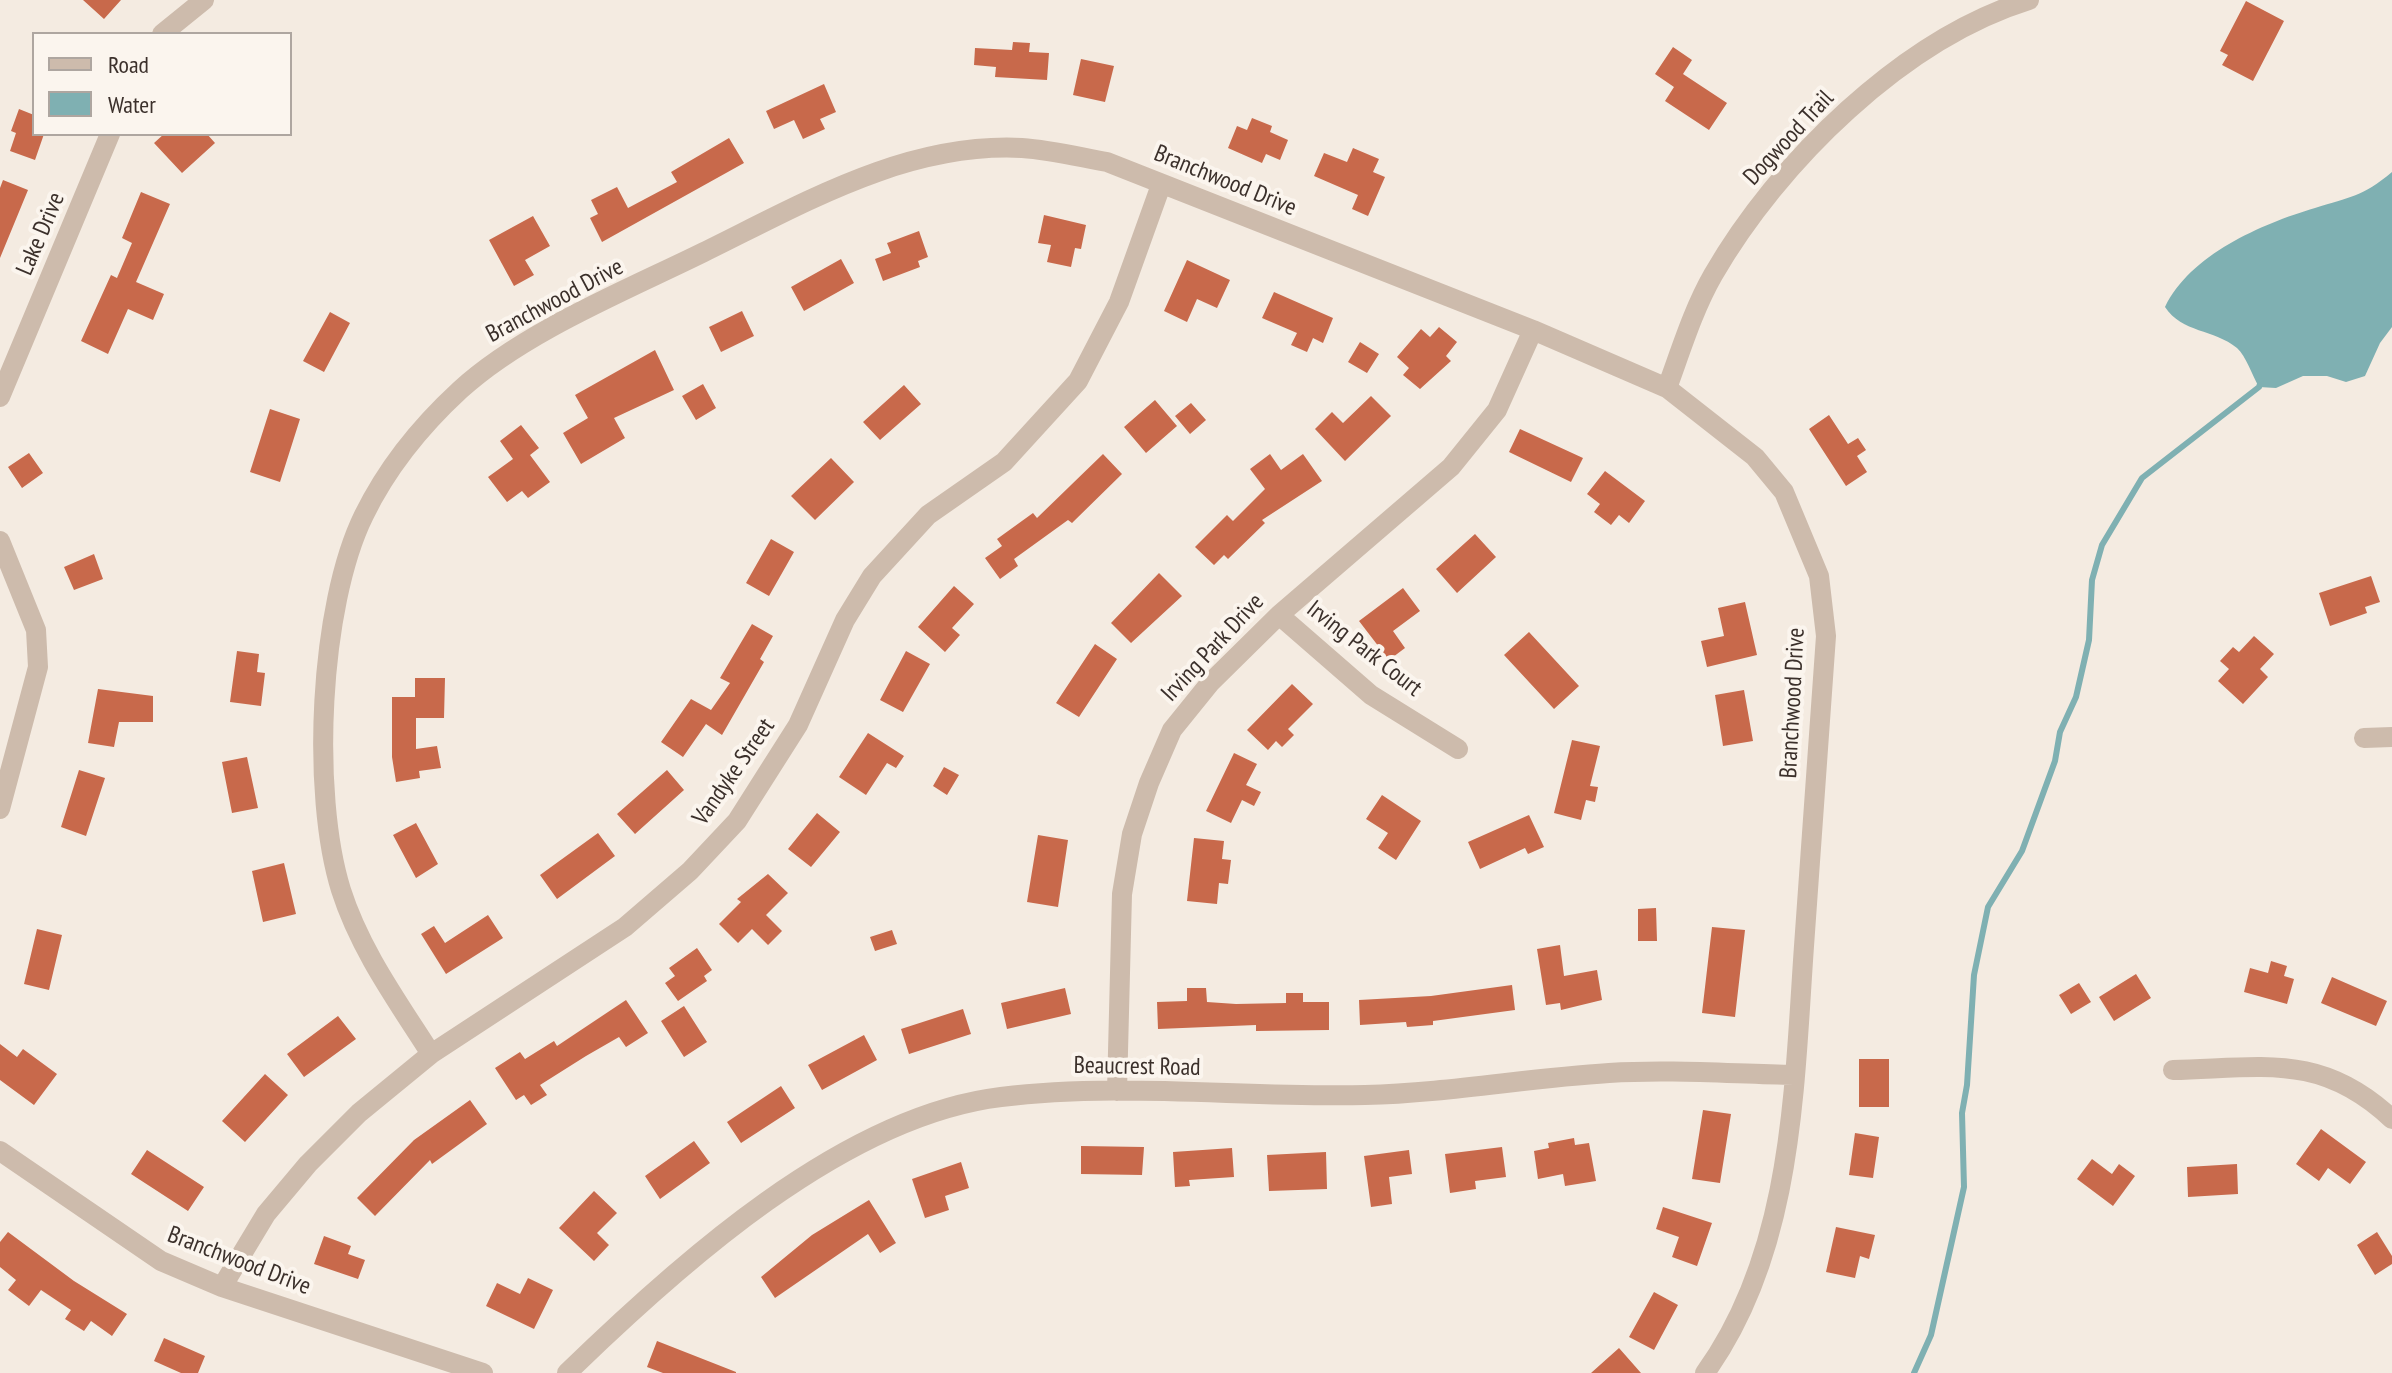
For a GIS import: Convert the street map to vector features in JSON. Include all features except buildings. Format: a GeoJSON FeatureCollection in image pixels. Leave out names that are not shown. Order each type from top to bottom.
{"type":"FeatureCollection","features":[{"type":"Feature","properties":{"kind":"street"},"geometry":{"type":"LineString","coordinates":[[164,32],[204,0]]}},
{"type":"Feature","properties":{"kind":"street","name":"Dogwood Trail"},"geometry":{"type":"LineString","coordinates":[[1667,388],[1712,276],[1740,233],[1805,154],[1874,89],[1937,44],[1974,21],[2029,0]]}},
{"type":"Feature","properties":{"kind":"street","name":"Lake Drive"},"geometry":{"type":"LineString","coordinates":[[0,397],[109,136]]}},
{"type":"Feature","properties":{"kind":"street","name":"Branchwood Drive"},"geometry":{"type":"LineString","coordinates":[[431,1054],[352,921],[332,856],[324,771],[331,642],[343,577],[362,517],[403,452],[462,388],[532,340],[785,212],[879,171],[946,152],[1023,148],[1107,162],[1533,330],[1667,388],[1755,457],[1784,492],[1819,576],[1826,636],[1789,1146],[1768,1237],[1743,1302],[1705,1373]]}},
{"type":"Feature","properties":{"kind":"street","name":"Vandyke Street"},"geometry":{"type":"LineString","coordinates":[[222,1287],[266,1214],[308,1164],[359,1113],[431,1054],[625,927],[690,871],[737,821],[798,725],[845,620],[872,576],[928,515],[1004,462],[1078,381],[1119,302],[1161,185]]}},
{"type":"Feature","properties":{"kind":"street","name":"Irving Park Drive"},"geometry":{"type":"LineString","coordinates":[[1117,1091],[1122,894],[1132,834],[1149,783],[1172,730],[1210,683],[1279,615],[1451,467],[1497,410],[1533,330]]}},
{"type":"Feature","properties":{"kind":"street"},"geometry":{"type":"LineString","coordinates":[[0,541],[36,630],[38,667],[0,809]]}},
{"type":"Feature","properties":{"kind":"street","name":"Irving Park Court"},"geometry":{"type":"LineString","coordinates":[[1279,615],[1371,695],[1458,749]]}},
{"type":"Feature","properties":{"kind":"street"},"geometry":{"type":"LineString","coordinates":[[2364,738],[2392,737]]}},
{"type":"Feature","properties":{"kind":"street"},"geometry":{"type":"LineString","coordinates":[[2173,1070],[2289,1067],[2314,1071],[2348,1084],[2392,1119]]}},
{"type":"Feature","properties":{"kind":"street","name":"Beaucrest Road"},"geometry":{"type":"LineString","coordinates":[[567,1373],[614,1328],[726,1234],[794,1182],[875,1134],[929,1114],[998,1097],[1117,1091],[1406,1094],[1611,1073],[1794,1075]]}},
{"type":"Feature","properties":{"kind":"street","name":"Branchwood Drive"},"geometry":{"type":"LineString","coordinates":[[0,1151],[161,1261],[222,1287],[483,1373]]}},
{"type":"Feature","properties":{"kind":"water"},"geometry":{"type":"Polygon","coordinates":[[[2392,172],[2392,327],[2380,343],[2365,376],[2346,382],[2327,376],[2303,376],[2276,388],[2259,387],[2237,348],[2180,322],[2165,307],[2176,288],[2191,272],[2229,244],[2272,223],[2355,195],[2392,172]]]}},
{"type":"Feature","properties":{"kind":"waterway"},"geometry":{"type":"LineString","coordinates":[[1914,1373],[1931,1335],[1964,1187],[1962,1113],[1967,1085],[1974,975],[1988,907],[2022,851],[2055,761],[2060,732],[2076,697],[2089,640],[2092,580],[2102,545],[2142,478],[2259,387],[2261,381]]}}]}
